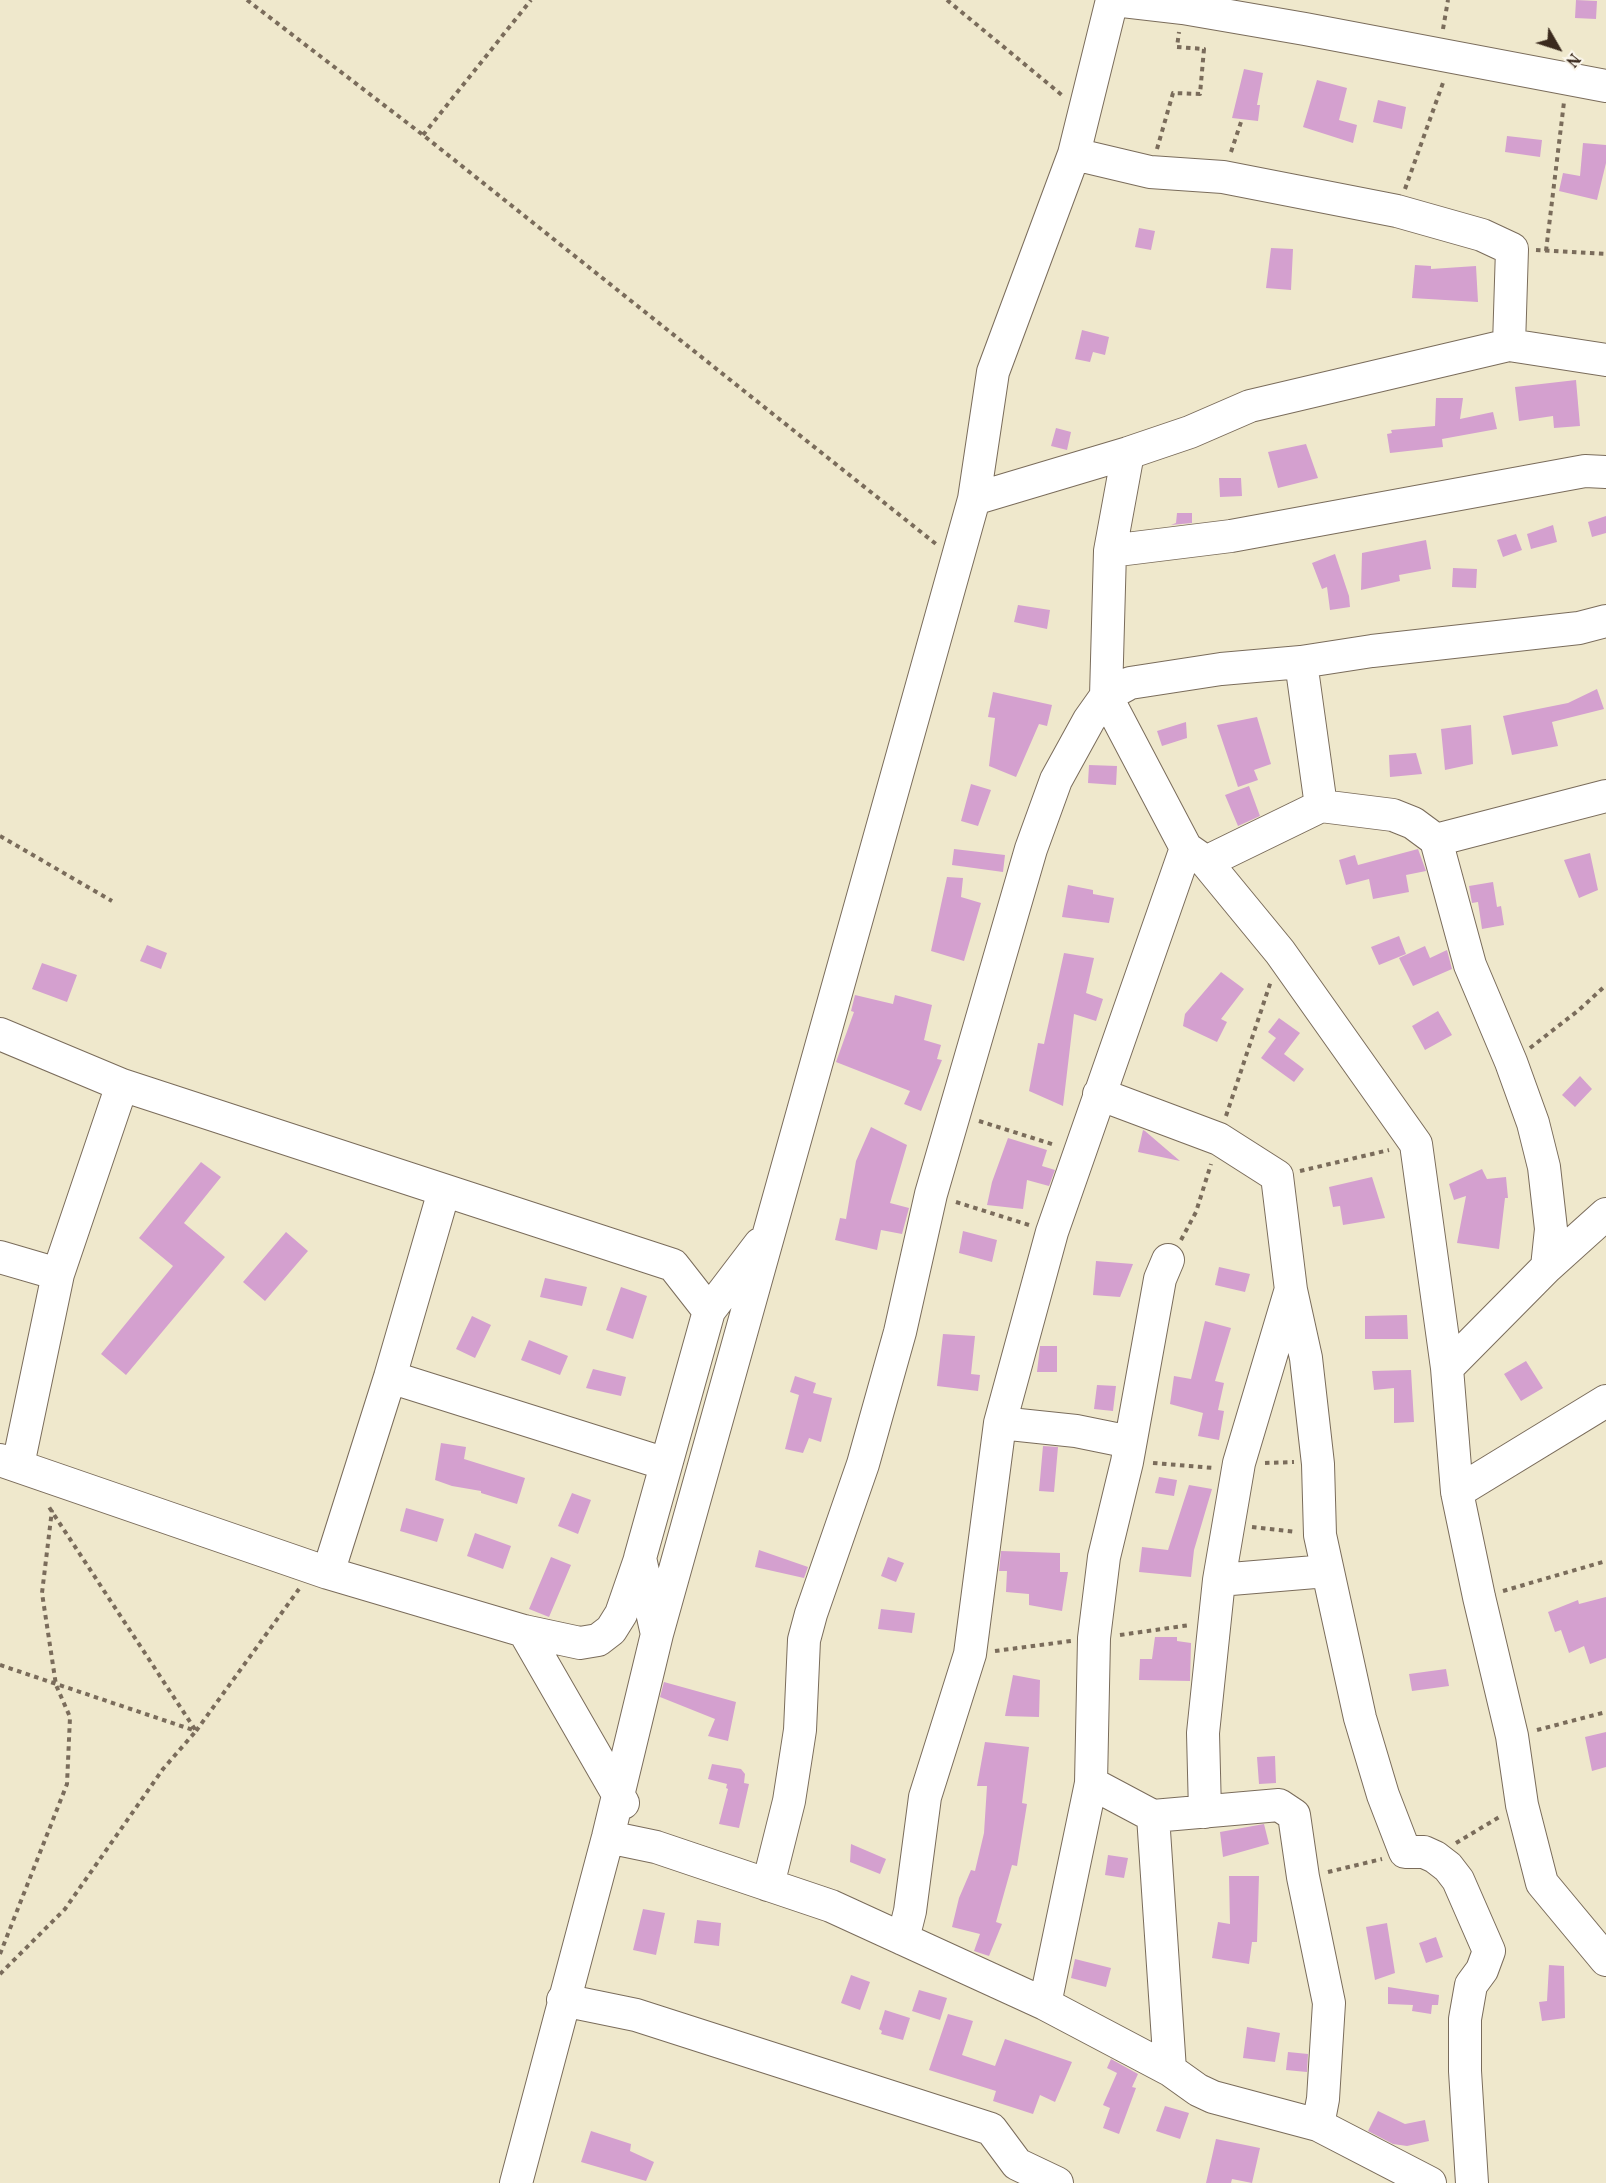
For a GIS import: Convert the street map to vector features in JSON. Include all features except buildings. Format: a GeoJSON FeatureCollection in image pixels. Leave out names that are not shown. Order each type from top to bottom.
{"type":"FeatureCollection","features":[{"type":"Feature","properties":{"kind":"street"},"geometry":{"type":"LineString","coordinates":[[516,2183],[608,1837],[657,1634],[955,560],[974,499],[993,372],[1074,154],[1082,112],[1113,0],[1183,8],[1606,86]]}},
{"type":"Feature","properties":{"kind":"street"},"geometry":{"type":"LineString","coordinates":[[1074,154],[1150,172],[1223,177],[1397,211],[1449,224],[1512,249],[1509,345]]}},
{"type":"Feature","properties":{"kind":"street"},"geometry":{"type":"LineString","coordinates":[[974,499],[1128,453],[1190,432],[1250,406],[1509,345],[1606,360]]}},
{"type":"Feature","properties":{"kind":"street"},"geometry":{"type":"LineString","coordinates":[[1128,453],[1110,551],[1106,696],[1196,855],[1280,952],[1416,1144],[1447,1368],[1457,1492],[1512,1736],[1522,1805],[1542,1883],[1606,1960]]}},
{"type":"Feature","properties":{"kind":"street"},"geometry":{"type":"LineString","coordinates":[[1110,551],[1231,536],[1585,471],[1606,472]]}},
{"type":"Feature","properties":{"kind":"street"},"geometry":{"type":"LineString","coordinates":[[768,1885],[789,1801],[800,1730],[804,1640],[866,1453],[900,1332],[931,1194],[1031,849],[1056,780],[1089,720],[1106,696],[1130,683],[1372,651],[1579,628],[1606,621]]}},
{"type":"Feature","properties":{"kind":"street"},"geometry":{"type":"LineString","coordinates":[[1302,662],[1321,806]]}},
{"type":"Feature","properties":{"kind":"street"},"geometry":{"type":"LineString","coordinates":[[1436,840],[1606,796]]}},
{"type":"Feature","properties":{"kind":"street"},"geometry":{"type":"LineString","coordinates":[[903,1939],[910,1911],[925,1797],[970,1654],[1000,1424],[1052,1232],[1078,1153],[1099,1094],[1196,855],[1321,806],[1393,815],[1413,823],[1436,840],[1470,965],[1511,1062],[1533,1123],[1544,1167],[1551,1229],[1547,1267]]}},
{"type":"Feature","properties":{"kind":"street"},"geometry":{"type":"LineString","coordinates":[[0,1034],[122,1085],[673,1265],[709,1311]]}},
{"type":"Feature","properties":{"kind":"street"},"geometry":{"type":"LineString","coordinates":[[122,1085],[57,1274],[9,1462],[328,1573],[524,1631],[580,1643],[598,1640],[611,1630],[621,1614],[640,1558],[709,1311],[769,1231]]}},
{"type":"Feature","properties":{"kind":"street"},"geometry":{"type":"LineString","coordinates":[[1099,1094],[1219,1139],[1276,1176],[1291,1290],[1306,1358],[1318,1464],[1320,1535],[1360,1718],[1383,1795],[1420,1854],[1458,1880],[1489,1951],[1482,1970],[1471,1985],[1465,2019],[1465,2071],[1472,2183]]}},
{"type":"Feature","properties":{"kind":"street"},"geometry":{"type":"LineString","coordinates":[[328,1573],[390,1377],[444,1191]]}},
{"type":"Feature","properties":{"kind":"street"},"geometry":{"type":"LineString","coordinates":[[1447,1368],[1547,1267],[1606,1214]]}},
{"type":"Feature","properties":{"kind":"street"},"geometry":{"type":"LineString","coordinates":[[0,1257],[57,1274]]}},
{"type":"Feature","properties":{"kind":"street"},"geometry":{"type":"LineString","coordinates":[[1045,2004],[1092,1783],[1094,1638],[1104,1557],[1129,1452],[1160,1279],[1168,1260]]}},
{"type":"Feature","properties":{"kind":"street"},"geometry":{"type":"LineString","coordinates":[[1205,1812],[1203,1733],[1220,1580],[1238,1467],[1291,1290]]}},
{"type":"Feature","properties":{"kind":"street"},"geometry":{"type":"LineString","coordinates":[[390,1377],[666,1464]]}},
{"type":"Feature","properties":{"kind":"street"},"geometry":{"type":"LineString","coordinates":[[1457,1492],[1606,1401]]}},
{"type":"Feature","properties":{"kind":"street"},"geometry":{"type":"LineString","coordinates":[[1000,1424],[1076,1431],[1129,1452]]}},
{"type":"Feature","properties":{"kind":"street"},"geometry":{"type":"LineString","coordinates":[[640,1558],[657,1634]]}},
{"type":"Feature","properties":{"kind":"street"},"geometry":{"type":"LineString","coordinates":[[1220,1580],[1327,1571]]}},
{"type":"Feature","properties":{"kind":"street"},"geometry":{"type":"LineString","coordinates":[[524,1631],[617,1794],[656,1847]]}},
{"type":"Feature","properties":{"kind":"street"},"geometry":{"type":"LineString","coordinates":[[1092,1783],[1153,1816],[1280,1805],[1286,1807],[1296,1821],[1303,1877],[1329,2003],[1323,2099],[1318,2125]]}},
{"type":"Feature","properties":{"kind":"street"},"geometry":{"type":"LineString","coordinates":[[1153,1816],[1170,2070]]}},
{"type":"Feature","properties":{"kind":"street"},"geometry":{"type":"LineString","coordinates":[[608,1837],[656,1847],[831,1906],[1045,2004],[1170,2070],[1198,2090],[1213,2097],[1318,2125],[1430,2183]]}},
{"type":"Feature","properties":{"kind":"street"},"geometry":{"type":"LineString","coordinates":[[563,2000],[636,2015],[991,2129],[1017,2164],[1057,2183]]}},
{"type":"Feature","properties":{"kind":"path"},"geometry":{"type":"LineString","coordinates":[[247,0],[423,135],[955,560]]}},
{"type":"Feature","properties":{"kind":"path"},"geometry":{"type":"LineString","coordinates":[[423,135],[531,0]]}},
{"type":"Feature","properties":{"kind":"path"},"geometry":{"type":"LineString","coordinates":[[947,0],[1082,112]]}},
{"type":"Feature","properties":{"kind":"path"},"geometry":{"type":"LineString","coordinates":[[1150,172],[1173,93],[1200,94],[1204,49],[1177,47],[1183,8]]}},
{"type":"Feature","properties":{"kind":"path"},"geometry":{"type":"LineString","coordinates":[[1397,211],[1452,57]]}},
{"type":"Feature","properties":{"kind":"path"},"geometry":{"type":"LineString","coordinates":[[1546,251],[1567,80]]}},
{"type":"Feature","properties":{"kind":"path"},"geometry":{"type":"LineString","coordinates":[[1223,177],[1242,119]]}},
{"type":"Feature","properties":{"kind":"path"},"geometry":{"type":"LineString","coordinates":[[1512,249],[1606,254]]}},
{"type":"Feature","properties":{"kind":"path"},"geometry":{"type":"LineString","coordinates":[[0,836],[112,901]]}},
{"type":"Feature","properties":{"kind":"path"},"geometry":{"type":"LineString","coordinates":[[1168,1260],[1196,1212],[1280,952]]}},
{"type":"Feature","properties":{"kind":"path"},"geometry":{"type":"LineString","coordinates":[[1511,1062],[1579,1010],[1606,985]]}},
{"type":"Feature","properties":{"kind":"path"},"geometry":{"type":"LineString","coordinates":[[954,1113],[1078,1153]]}},
{"type":"Feature","properties":{"kind":"path"},"geometry":{"type":"LineString","coordinates":[[1276,1176],[1416,1144]]}},
{"type":"Feature","properties":{"kind":"path"},"geometry":{"type":"LineString","coordinates":[[931,1194],[1052,1232]]}},
{"type":"Feature","properties":{"kind":"path"},"geometry":{"type":"LineString","coordinates":[[1129,1452],[1190,1464],[1238,1467],[1318,1464]]}},
{"type":"Feature","properties":{"kind":"path"},"geometry":{"type":"LineString","coordinates":[[45,1501],[196,1731]]}},
{"type":"Feature","properties":{"kind":"path"},"geometry":{"type":"LineString","coordinates":[[0,1953],[67,1784],[70,1717],[56,1685],[42,1593],[52,1510]]}},
{"type":"Feature","properties":{"kind":"path"},"geometry":{"type":"LineString","coordinates":[[1230,1525],[1320,1535]]}},
{"type":"Feature","properties":{"kind":"path"},"geometry":{"type":"LineString","coordinates":[[1479,1597],[1606,1561]]}},
{"type":"Feature","properties":{"kind":"path"},"geometry":{"type":"LineString","coordinates":[[0,1974],[65,1909],[164,1769],[196,1731],[302,1585],[328,1573]]}},
{"type":"Feature","properties":{"kind":"path"},"geometry":{"type":"LineString","coordinates":[[0,1665],[196,1731]]}},
{"type":"Feature","properties":{"kind":"path"},"geometry":{"type":"LineString","coordinates":[[1512,1736],[1606,1712]]}},
{"type":"Feature","properties":{"kind":"path"},"geometry":{"type":"LineString","coordinates":[[1303,1877],[1420,1854],[1522,1805]]}}]}
